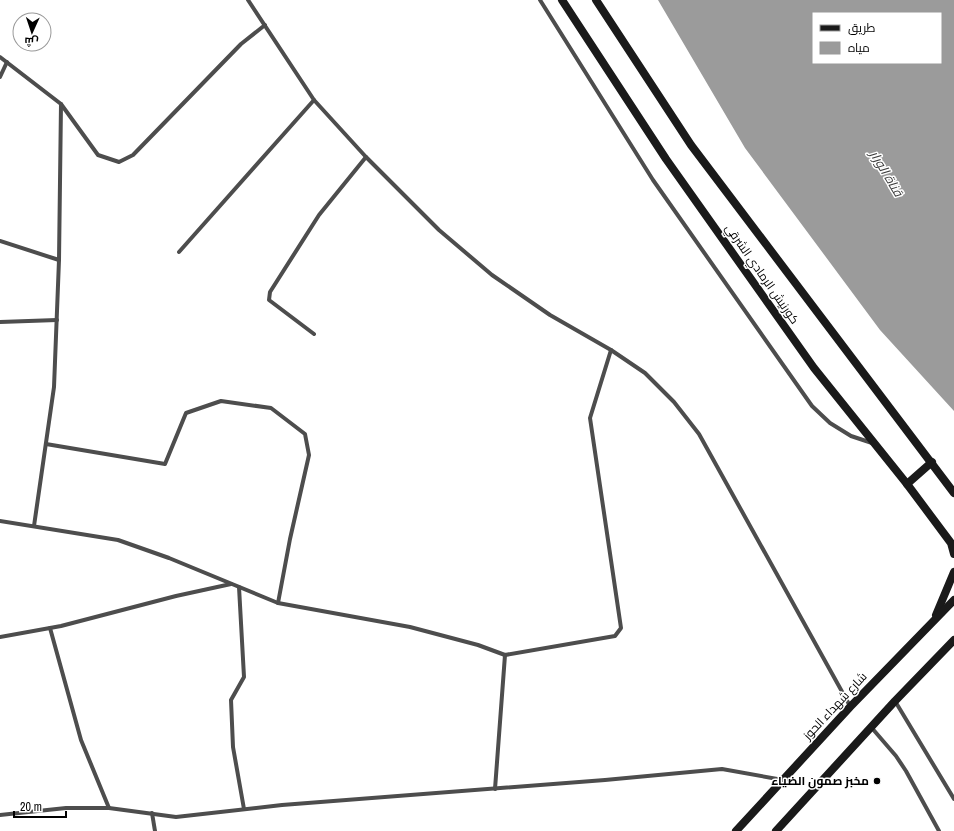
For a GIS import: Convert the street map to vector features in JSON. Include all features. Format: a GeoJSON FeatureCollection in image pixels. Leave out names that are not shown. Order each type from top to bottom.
{"type":"FeatureCollection","features":[{"type":"Feature","properties":{"kind":"main road","name":"كورنيش الرمادي الشرقي"},"geometry":{"type":"LineString","coordinates":[[562,0],[670,166],[814,368],[907,484],[951,543],[954,554]]}},
{"type":"Feature","properties":{"kind":"main road","name":"كورنيش الرمادي الشرقي"},"geometry":{"type":"LineString","coordinates":[[596,0],[691,145],[954,492]]}},
{"type":"Feature","properties":{"kind":"main road"},"geometry":{"type":"LineString","coordinates":[[907,484],[932,462]]}},
{"type":"Feature","properties":{"kind":"main road"},"geometry":{"type":"LineString","coordinates":[[934,619],[954,572]]}},
{"type":"Feature","properties":{"kind":"main road","name":"شارع شهداء الحوز"},"geometry":{"type":"LineString","coordinates":[[736,831],[850,707],[954,600]]}},
{"type":"Feature","properties":{"kind":"main road"},"geometry":{"type":"LineString","coordinates":[[776,831],[894,701],[954,640]]}},
{"type":"Feature","properties":{"kind":"street"},"geometry":{"type":"LineString","coordinates":[[248,0],[314,100],[366,157],[439,230],[492,275],[550,315],[611,350],[644,373],[674,402],[699,434],[850,707]]}},
{"type":"Feature","properties":{"kind":"street"},"geometry":{"type":"LineString","coordinates":[[540,0],[654,180],[812,406],[830,423],[851,436],[874,443]]}},
{"type":"Feature","properties":{"kind":"street"},"geometry":{"type":"LineString","coordinates":[[0,57],[61,104],[98,155],[119,162],[133,155],[241,44],[264,25]]}},
{"type":"Feature","properties":{"kind":"street"},"geometry":{"type":"LineString","coordinates":[[0,77],[6,62]]}},
{"type":"Feature","properties":{"kind":"street"},"geometry":{"type":"LineString","coordinates":[[179,252],[314,100]]}},
{"type":"Feature","properties":{"kind":"street"},"geometry":{"type":"LineString","coordinates":[[34,526],[54,388],[59,260],[61,104]]}},
{"type":"Feature","properties":{"kind":"street"},"geometry":{"type":"LineString","coordinates":[[314,334],[269,300],[270,292],[319,215],[366,157]]}},
{"type":"Feature","properties":{"kind":"street"},"geometry":{"type":"LineString","coordinates":[[0,241],[59,260]]}},
{"type":"Feature","properties":{"kind":"street"},"geometry":{"type":"LineString","coordinates":[[0,322],[57,320]]}},
{"type":"Feature","properties":{"kind":"street"},"geometry":{"type":"LineString","coordinates":[[0,521],[118,540],[169,558],[278,603],[410,628],[478,645],[505,654],[615,636],[621,628],[590,418],[611,350]]}},
{"type":"Feature","properties":{"kind":"street"},"geometry":{"type":"LineString","coordinates":[[46,444],[165,464],[186,413],[221,400],[271,408],[305,434],[309,455],[290,539],[278,603]]}},
{"type":"Feature","properties":{"kind":"street"},"geometry":{"type":"LineString","coordinates":[[0,637],[50,628],[231,583]]}},
{"type":"Feature","properties":{"kind":"street"},"geometry":{"type":"LineString","coordinates":[[239,587],[244,677],[231,700],[233,747],[244,810]]}},
{"type":"Feature","properties":{"kind":"street"},"geometry":{"type":"LineString","coordinates":[[50,628],[81,740],[109,808]]}},
{"type":"Feature","properties":{"kind":"street"},"geometry":{"type":"LineString","coordinates":[[495,788],[505,654]]}},
{"type":"Feature","properties":{"kind":"street"},"geometry":{"type":"LineString","coordinates":[[894,701],[954,799]]}},
{"type":"Feature","properties":{"kind":"street"},"geometry":{"type":"LineString","coordinates":[[871,727],[896,756],[906,771],[939,831]]}},
{"type":"Feature","properties":{"kind":"street"},"geometry":{"type":"LineString","coordinates":[[0,815],[66,808],[109,808],[176,817],[722,769],[783,780]]}},
{"type":"Feature","properties":{"kind":"street"},"geometry":{"type":"LineString","coordinates":[[152,813],[155,831]]}},
{"type":"Feature","properties":{"kind":"water","name":"قناة الورار"},"geometry":{"type":"Polygon","coordinates":[[[658,0],[954,0],[954,411],[880,330],[745,148],[658,0]]]}},
{"type":"Feature","properties":{"kind":"place","name":"مخبز صمون الضياء"},"geometry":{"type":"Point","coordinates":[877,781]}}]}
